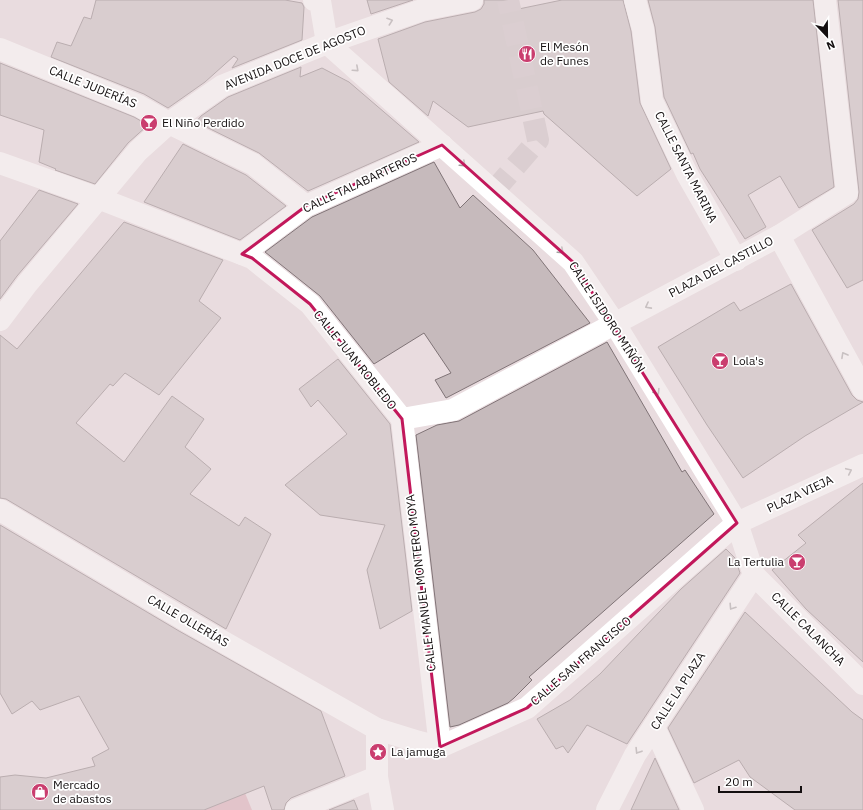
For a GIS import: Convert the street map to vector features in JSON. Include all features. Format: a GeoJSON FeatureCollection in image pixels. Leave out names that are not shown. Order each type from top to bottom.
{"type":"FeatureCollection","features":[{"type":"Feature","properties":{"kind":"street"},"geometry":{"type":"LineString","coordinates":[[318,0],[326,43]]}},
{"type":"Feature","properties":{"kind":"street","name":"AVENIDA DOCE DE AGOSTO"},"geometry":{"type":"LineString","coordinates":[[0,320],[27,284],[138,151],[169,123],[222,86],[326,43],[422,10],[472,0]]}},
{"type":"Feature","properties":{"kind":"street","name":"CALLE SANTA MARINA"},"geometry":{"type":"LineString","coordinates":[[635,0],[643,29],[652,101],[687,174],[736,260]]}},
{"type":"Feature","properties":{"kind":"street"},"geometry":{"type":"LineString","coordinates":[[779,236],[847,193],[825,0]]}},
{"type":"Feature","properties":{"kind":"street","name":"CALLE ISIDORO MIÑÓN"},"geometry":{"type":"LineString","coordinates":[[326,43],[573,262],[615,324],[737,524],[754,575]]}},
{"type":"Feature","properties":{"kind":"street","name":"CALLE JUDERÍAS"},"geometry":{"type":"LineString","coordinates":[[0,49],[139,106],[169,123],[253,164],[306,206]]}},
{"type":"Feature","properties":{"kind":"street","name":"CALLE TALABARTEROS"},"geometry":{"type":"LineString","coordinates":[[242,254],[306,206],[442,145]]}},
{"type":"Feature","properties":{"kind":"street","name":"CALLE JUAN ROBLEDO"},"geometry":{"type":"LineString","coordinates":[[0,163],[98,198],[252,258],[310,304],[402,419],[453,410],[615,324]]}},
{"type":"Feature","properties":{"kind":"street","name":"PLAZA DEL CASTILLO"},"geometry":{"type":"LineString","coordinates":[[615,324],[779,236],[863,389]]}},
{"type":"Feature","properties":{"kind":"street","name":"CALLE MANUEL MONTERO MOYA"},"geometry":{"type":"LineString","coordinates":[[402,419],[440,747]]}},
{"type":"Feature","properties":{"kind":"street","name":"PLAZA VIEJA"},"geometry":{"type":"LineString","coordinates":[[737,524],[863,465]]}},
{"type":"Feature","properties":{"kind":"street","name":"CALLE OLLERÍAS"},"geometry":{"type":"LineString","coordinates":[[0,510],[185,620],[377,729]]}},
{"type":"Feature","properties":{"kind":"street","name":"CALLE SAN FRANCISCO"},"geometry":{"type":"LineString","coordinates":[[440,747],[527,708],[737,524]]}},
{"type":"Feature","properties":{"kind":"street","name":"CALLE CALANCHA"},"geometry":{"type":"LineString","coordinates":[[754,575],[863,684]]}},
{"type":"Feature","properties":{"kind":"street","name":"CALLE LA PLAZA"},"geometry":{"type":"LineString","coordinates":[[607,810],[635,755],[754,575]]}},
{"type":"Feature","properties":{"kind":"street"},"geometry":{"type":"LineString","coordinates":[[654,727],[693,810]]}},
{"type":"Feature","properties":{"kind":"street"},"geometry":{"type":"LineString","coordinates":[[383,810],[377,777],[377,729],[440,747]]}},
{"type":"Feature","properties":{"kind":"street"},"geometry":{"type":"LineString","coordinates":[[296,810],[377,777]]}},
{"type":"Feature","properties":{"kind":"highlighted area"},"geometry":{"type":"Polygon","coordinates":[[[442,145],[573,262],[737,523],[527,708],[440,747],[402,419],[310,304],[252,258],[242,254],[306,206],[442,145]]]}},
{"type":"Feature","properties":{"kind":"shaded area"},"geometry":{"type":"Polygon","coordinates":[[[245,793],[252,810],[204,810],[245,793]]]}},
{"type":"Feature","properties":{"kind":"building"},"geometry":{"type":"Polygon","coordinates":[[[96,0],[285,0],[302,3],[304,7],[302,40],[232,68],[238,59],[234,56],[205,82],[168,108],[144,94],[51,57],[57,42],[71,46],[84,17],[91,19],[96,0]]]}},
{"type":"Feature","properties":{"kind":"building"},"geometry":{"type":"Polygon","coordinates":[[[367,0],[413,0],[371,14],[367,0]]]}},
{"type":"Feature","properties":{"kind":"building"},"geometry":{"type":"Polygon","coordinates":[[[484,0],[508,0],[509,11],[562,0],[623,0],[631,31],[640,103],[671,169],[637,196],[544,114],[543,111],[468,127],[433,101],[428,116],[389,82],[378,39],[425,22],[475,12],[481,9],[484,4],[484,0]]]}},
{"type":"Feature","properties":{"kind":"building"},"geometry":{"type":"Polygon","coordinates":[[[648,0],[813,0],[834,187],[799,208],[780,176],[748,195],[766,227],[745,239],[700,169],[693,153],[691,154],[664,97],[655,27],[648,0]]]}},
{"type":"Feature","properties":{"kind":"building"},"geometry":{"type":"Polygon","coordinates":[[[838,0],[863,0],[863,280],[847,288],[812,230],[854,204],[858,199],[859,192],[838,0]]]}},
{"type":"Feature","properties":{"kind":"building"},"geometry":{"type":"Polygon","coordinates":[[[0,63],[134,117],[148,125],[128,143],[95,184],[55,170],[56,169],[39,162],[44,130],[0,115],[0,63]]]}},
{"type":"Feature","properties":{"kind":"building"},"geometry":{"type":"Polygon","coordinates":[[[301,67],[300,77],[322,68],[349,82],[419,142],[308,191],[259,153],[196,122],[201,116],[228,97],[301,67]]]}},
{"type":"Feature","properties":{"kind":"building"},"geometry":{"type":"Polygon","coordinates":[[[183,144],[246,175],[286,206],[240,240],[144,202],[183,144]]]}},
{"type":"Feature","properties":{"kind":"building"},"geometry":{"type":"Polygon","coordinates":[[[434,162],[460,208],[473,195],[533,250],[590,323],[446,398],[435,380],[451,373],[424,333],[374,364],[320,296],[265,252],[312,217],[434,162]]]}},
{"type":"Feature","properties":{"kind":"building"},"geometry":{"type":"Polygon","coordinates":[[[39,190],[78,204],[17,276],[0,299],[0,241],[39,190]]]}},
{"type":"Feature","properties":{"kind":"building"},"geometry":{"type":"Polygon","coordinates":[[[124,222],[223,260],[199,301],[221,318],[159,395],[125,373],[113,386],[110,384],[76,423],[124,462],[172,396],[204,419],[185,447],[211,469],[190,494],[239,526],[245,517],[271,534],[226,629],[6,499],[0,498],[0,335],[17,349],[124,222]]]}},
{"type":"Feature","properties":{"kind":"building"},"geometry":{"type":"Polygon","coordinates":[[[791,284],[852,395],[857,400],[863,402],[805,436],[743,478],[707,425],[658,347],[734,302],[740,311],[791,284]]]}},
{"type":"Feature","properties":{"kind":"building"},"geometry":{"type":"Polygon","coordinates":[[[607,342],[682,472],[685,470],[714,514],[529,677],[532,680],[508,703],[459,725],[450,727],[416,435],[437,425],[459,421],[607,342]]]}},
{"type":"Feature","properties":{"kind":"building"},"geometry":{"type":"Polygon","coordinates":[[[338,359],[390,424],[412,611],[380,629],[367,570],[385,525],[320,515],[285,485],[347,434],[318,400],[311,407],[299,389],[338,359]]]}},
{"type":"Feature","properties":{"kind":"building"},"geometry":{"type":"Polygon","coordinates":[[[863,483],[863,662],[806,609],[772,570],[806,543],[798,535],[863,483]]]}},
{"type":"Feature","properties":{"kind":"building"},"geometry":{"type":"Polygon","coordinates":[[[0,525],[179,631],[321,711],[345,776],[291,798],[286,803],[284,810],[272,810],[264,786],[204,810],[0,810],[0,777],[15,775],[46,778],[95,766],[92,758],[109,749],[79,696],[40,710],[32,701],[12,714],[0,693],[0,525]]]}},
{"type":"Feature","properties":{"kind":"building"},"geometry":{"type":"Polygon","coordinates":[[[726,549],[735,558],[740,573],[627,744],[587,725],[568,753],[563,746],[556,749],[537,719],[570,700],[600,674],[681,589],[726,549]]]}},
{"type":"Feature","properties":{"kind":"building"},"geometry":{"type":"Polygon","coordinates":[[[745,612],[852,712],[863,720],[863,810],[795,810],[750,777],[739,760],[694,783],[668,728],[745,612]]]}},
{"type":"Feature","properties":{"kind":"building"},"geometry":{"type":"Polygon","coordinates":[[[655,758],[679,810],[631,810],[655,758]]]}},
{"type":"Feature","properties":{"kind":"building"},"geometry":{"type":"Polygon","coordinates":[[[354,800],[358,810],[329,810],[354,800]]]}},
{"type":"Feature","properties":{"kind":"tunnel"},"geometry":{"type":"LineString","coordinates":[[494,191],[538,140],[508,0]]}},
{"type":"Feature","properties":{"kind":"place","name":"El Mesón de Funes"},"geometry":{"type":"Point","coordinates":[527,54]}},
{"type":"Feature","properties":{"kind":"place","name":"El Niño Perdido"},"geometry":{"type":"Point","coordinates":[149,123]}},
{"type":"Feature","properties":{"kind":"place","name":"Lola's"},"geometry":{"type":"Point","coordinates":[720,361]}},
{"type":"Feature","properties":{"kind":"place","name":"La Tertulia"},"geometry":{"type":"Point","coordinates":[797,562]}},
{"type":"Feature","properties":{"kind":"place","name":"La jamuga"},"geometry":{"type":"Point","coordinates":[378,752]}},
{"type":"Feature","properties":{"kind":"place","name":"Mercado de abastos"},"geometry":{"type":"Point","coordinates":[40,792]}}]}
